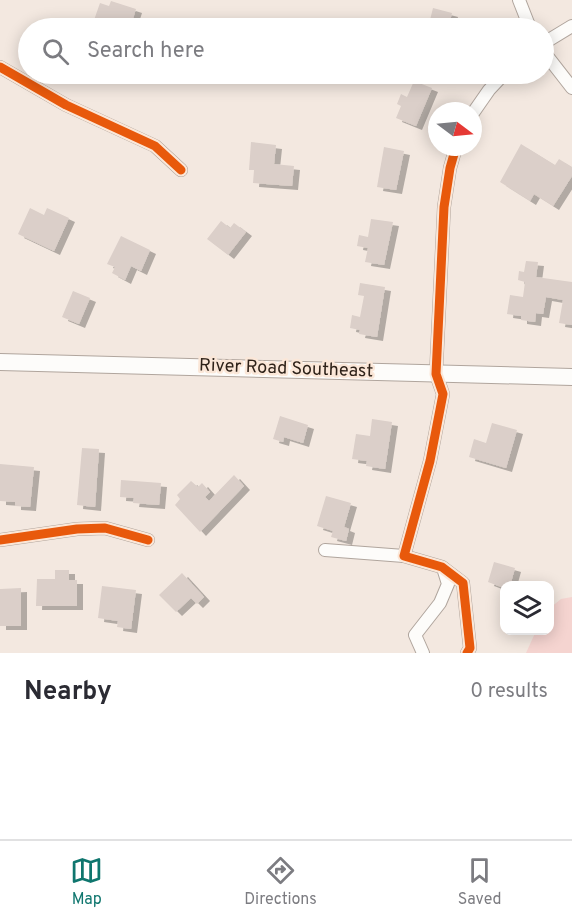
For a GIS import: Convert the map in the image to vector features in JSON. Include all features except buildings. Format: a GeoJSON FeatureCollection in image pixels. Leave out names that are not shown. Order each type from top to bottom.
{"type":"FeatureCollection","features":[{"type":"Feature","properties":{"kind":"main road","name":"River Road Southeast"},"geometry":{"type":"LineString","coordinates":[[0,362],[572,377]]}},
{"type":"Feature","properties":{"kind":"street"},"geometry":{"type":"LineString","coordinates":[[519,0],[526,18]]}},
{"type":"Feature","properties":{"kind":"street"},"geometry":{"type":"LineString","coordinates":[[554,37],[572,26]]}},
{"type":"Feature","properties":{"kind":"street"},"geometry":{"type":"LineString","coordinates":[[554,66],[572,88]]}},
{"type":"Feature","properties":{"kind":"street"},"geometry":{"type":"LineString","coordinates":[[0,67],[18,77]]}},
{"type":"Feature","properties":{"kind":"street"},"geometry":{"type":"LineString","coordinates":[[30,84],[66,105],[154,146],[181,170]]}},
{"type":"Feature","properties":{"kind":"street"},"geometry":{"type":"LineString","coordinates":[[481,102],[495,84]]}},
{"type":"Feature","properties":{"kind":"street"},"geometry":{"type":"LineString","coordinates":[[404,556],[430,461],[443,394],[436,374],[444,207],[453,156]]}},
{"type":"Feature","properties":{"kind":"street"},"geometry":{"type":"LineString","coordinates":[[0,540],[78,529],[105,528],[148,540]]}},
{"type":"Feature","properties":{"kind":"street"},"geometry":{"type":"LineString","coordinates":[[325,550],[404,556],[442,567],[463,582],[470,648],[467,653]]}},
{"type":"Feature","properties":{"kind":"street"},"geometry":{"type":"LineString","coordinates":[[423,653],[416,635],[440,603],[448,584],[442,567]]}},
{"type":"Feature","properties":{"kind":"shaded area"},"geometry":{"type":"Polygon","coordinates":[[[572,597],[572,653],[526,653],[534,635],[554,635],[554,605],[561,599],[572,597]]]}},
{"type":"Feature","properties":{"kind":"cycle path"},"geometry":{"type":"LineString","coordinates":[[0,67],[18,77]]}},
{"type":"Feature","properties":{"kind":"cycle path"},"geometry":{"type":"LineString","coordinates":[[30,84],[66,105],[155,146],[181,170]]}},
{"type":"Feature","properties":{"kind":"cycle path"},"geometry":{"type":"LineString","coordinates":[[453,156],[444,207],[436,374],[443,394],[430,461],[404,556],[442,567],[463,583],[470,648],[467,653]]}},
{"type":"Feature","properties":{"kind":"cycle path"},"geometry":{"type":"LineString","coordinates":[[0,540],[77,529],[105,528],[148,540]]}}]}
